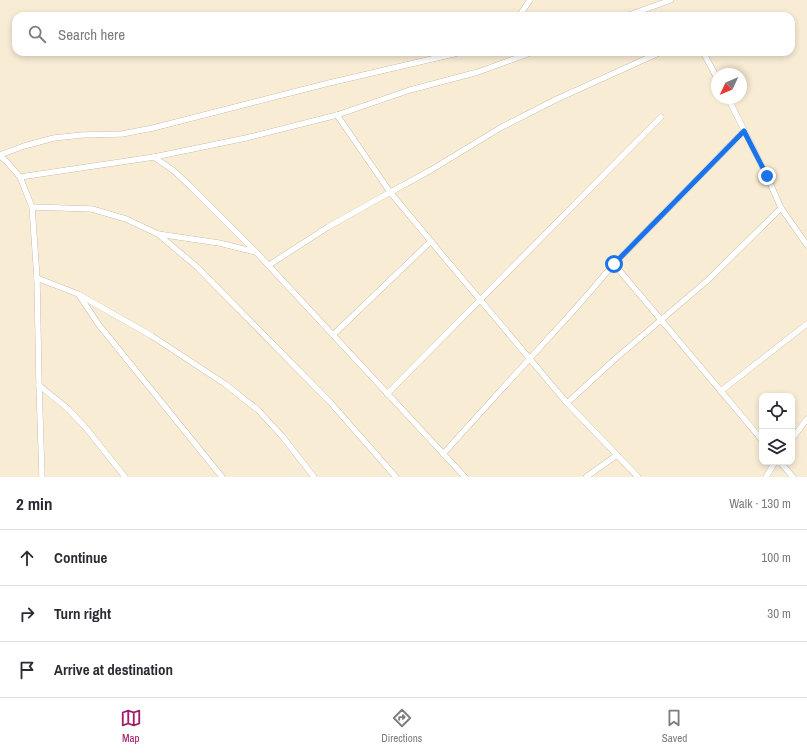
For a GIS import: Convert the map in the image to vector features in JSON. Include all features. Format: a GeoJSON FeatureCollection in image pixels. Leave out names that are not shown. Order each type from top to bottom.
{"type":"FeatureCollection","features":[{"type":"Feature","properties":{"kind":"lane"},"geometry":{"type":"LineString","coordinates":[[522,12],[530,0]]}},
{"type":"Feature","properties":{"kind":"lane"},"geometry":{"type":"LineString","coordinates":[[637,12],[671,0]]}},
{"type":"Feature","properties":{"kind":"lane"},"geometry":{"type":"LineString","coordinates":[[42,477],[37,278],[32,207],[20,177],[0,156],[24,146],[54,138],[76,135],[122,134],[153,128],[329,83],[445,56]]}},
{"type":"Feature","properties":{"kind":"lane"},"geometry":{"type":"LineString","coordinates":[[20,177],[154,157],[246,138],[337,115],[410,90],[478,72],[522,56]]}},
{"type":"Feature","properties":{"kind":"lane"},"geometry":{"type":"LineString","coordinates":[[269,265],[328,227],[431,170],[500,128],[557,99],[651,56]]}},
{"type":"Feature","properties":{"kind":"lane"},"geometry":{"type":"LineString","coordinates":[[705,56],[712,68]]}},
{"type":"Feature","properties":{"kind":"lane"},"geometry":{"type":"LineString","coordinates":[[731,104],[767,176],[781,208],[807,245]]}},
{"type":"Feature","properties":{"kind":"lane"},"geometry":{"type":"LineString","coordinates":[[337,115],[390,192],[567,403],[638,477]]}},
{"type":"Feature","properties":{"kind":"lane"},"geometry":{"type":"LineString","coordinates":[[387,394],[661,117]]}},
{"type":"Feature","properties":{"kind":"lane"},"geometry":{"type":"LineString","coordinates":[[443,454],[614,264],[744,131]]}},
{"type":"Feature","properties":{"kind":"lane"},"geometry":{"type":"LineString","coordinates":[[154,157],[174,171],[190,186],[269,265],[465,477]]}},
{"type":"Feature","properties":{"kind":"lane"},"geometry":{"type":"LineString","coordinates":[[32,207],[92,209],[126,219],[158,234],[197,268],[330,402],[396,477]]}},
{"type":"Feature","properties":{"kind":"lane"},"geometry":{"type":"LineString","coordinates":[[567,403],[615,359],[708,280],[781,208]]}},
{"type":"Feature","properties":{"kind":"lane"},"geometry":{"type":"LineString","coordinates":[[158,234],[219,243],[256,252]]}},
{"type":"Feature","properties":{"kind":"lane"},"geometry":{"type":"LineString","coordinates":[[333,335],[431,241]]}},
{"type":"Feature","properties":{"kind":"lane"},"geometry":{"type":"LineString","coordinates":[[614,264],[759,436]]}},
{"type":"Feature","properties":{"kind":"lane"},"geometry":{"type":"LineString","coordinates":[[37,278],[78,294],[152,336],[225,384],[258,410],[282,436],[314,477]]}},
{"type":"Feature","properties":{"kind":"lane"},"geometry":{"type":"LineString","coordinates":[[78,294],[99,325],[222,477]]}},
{"type":"Feature","properties":{"kind":"lane"},"geometry":{"type":"LineString","coordinates":[[721,391],[807,324]]}},
{"type":"Feature","properties":{"kind":"lane"},"geometry":{"type":"LineString","coordinates":[[39,385],[67,408],[86,428],[124,477]]}},
{"type":"Feature","properties":{"kind":"lane"},"geometry":{"type":"LineString","coordinates":[[795,435],[807,419]]}},
{"type":"Feature","properties":{"kind":"lane"},"geometry":{"type":"LineString","coordinates":[[586,477],[617,455]]}},
{"type":"Feature","properties":{"kind":"lane"},"geometry":{"type":"LineString","coordinates":[[766,477],[773,465]]}},
{"type":"Feature","properties":{"kind":"lane"},"geometry":{"type":"LineString","coordinates":[[783,465],[793,477]]}},
{"type":"Feature","properties":{"kind":"route"},"geometry":{"type":"LineString","coordinates":[[614,264],[744,131],[767,176]]}}]}
